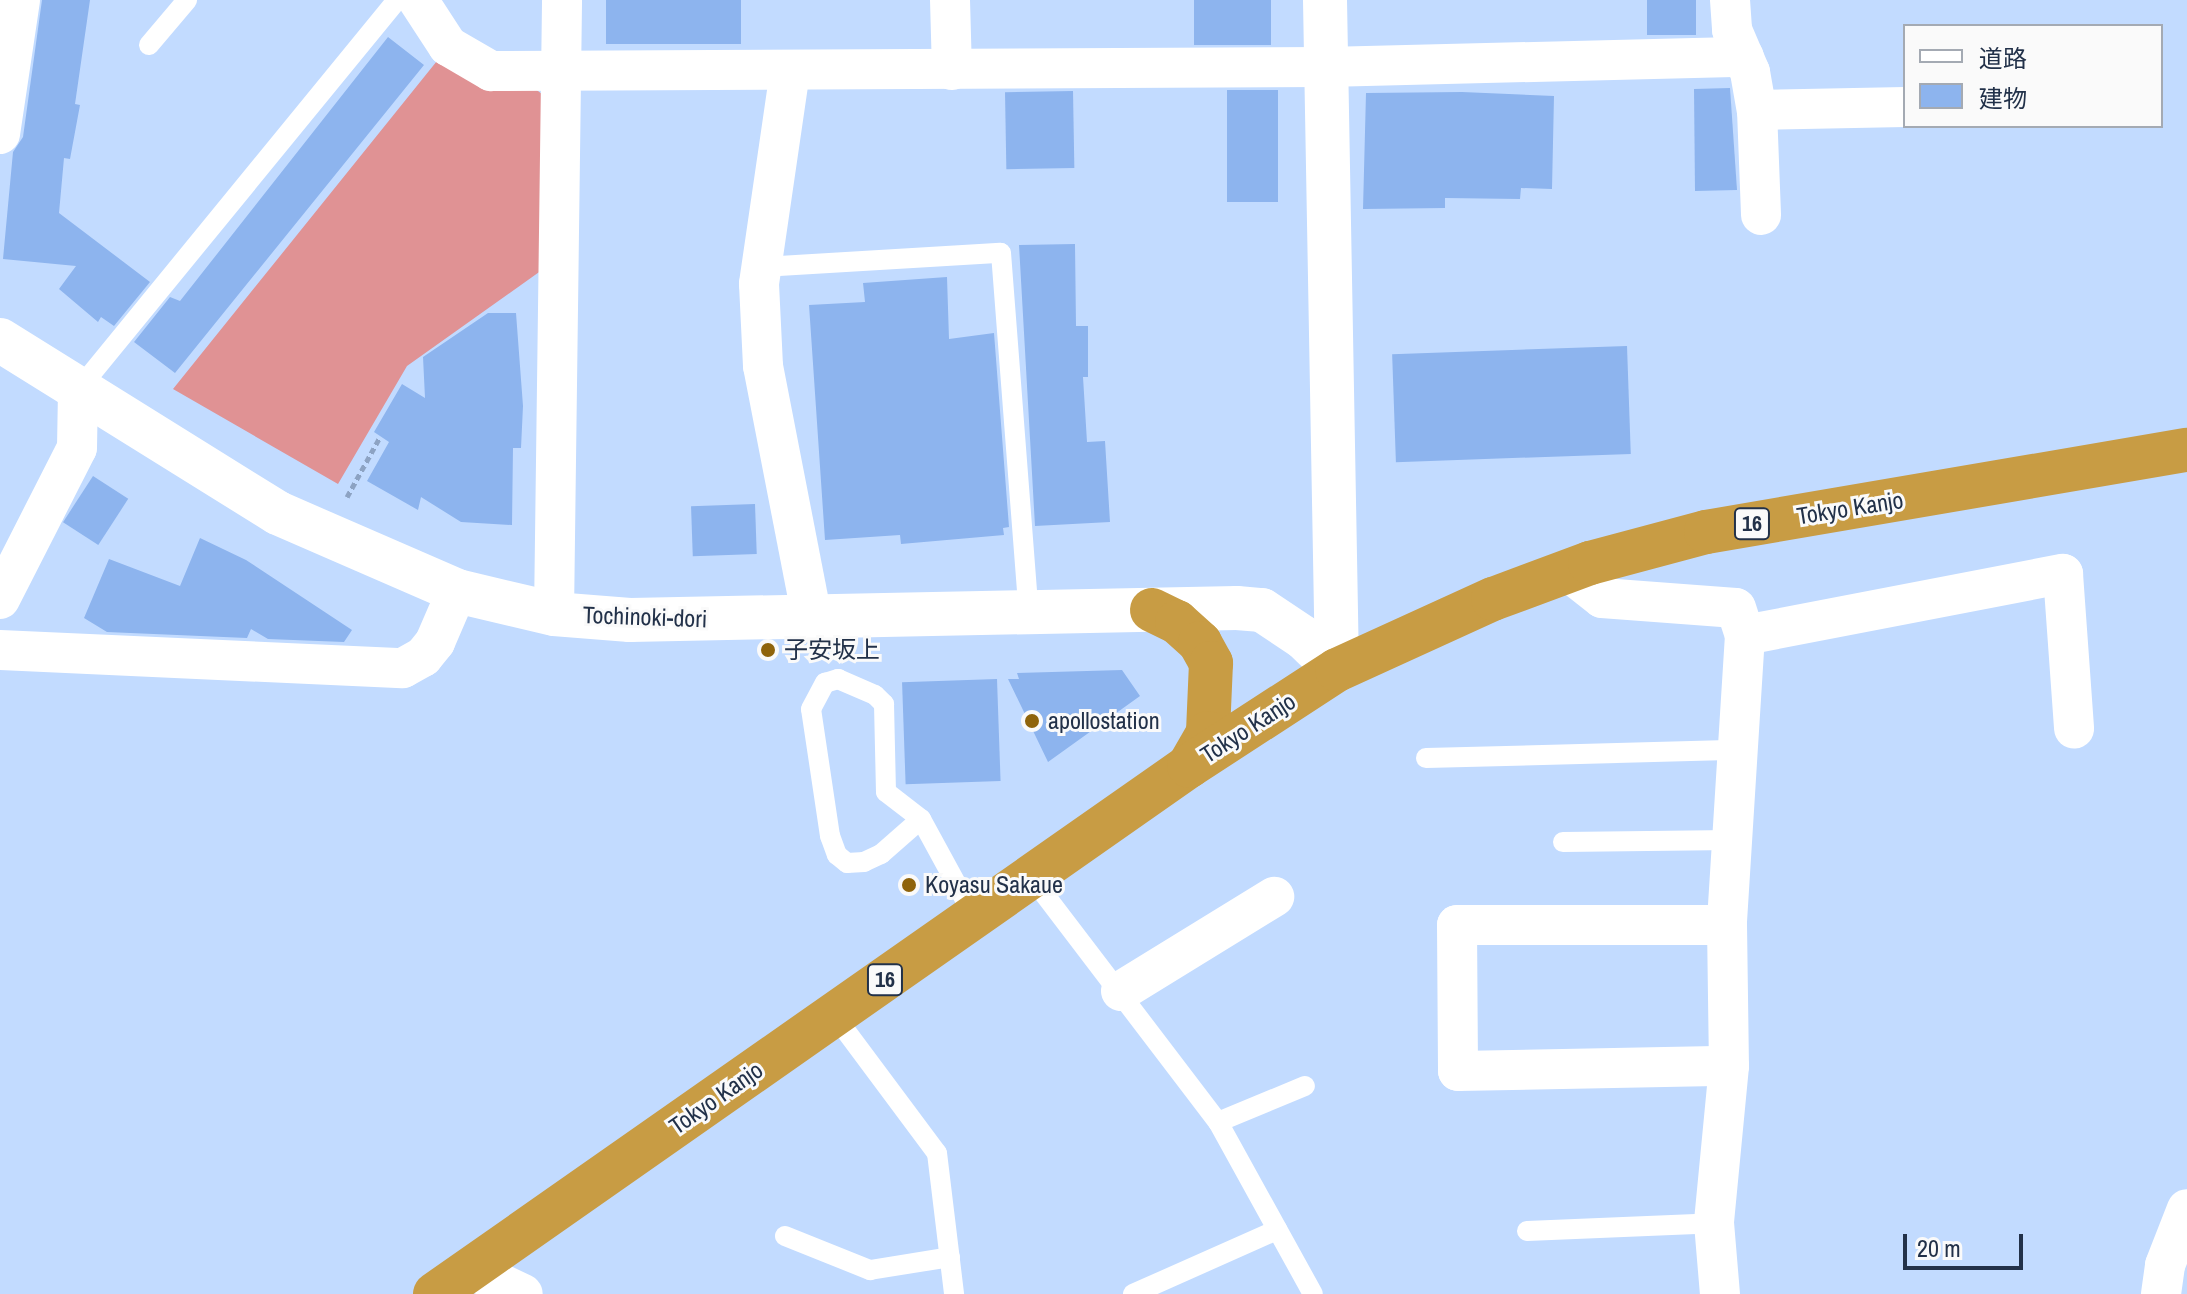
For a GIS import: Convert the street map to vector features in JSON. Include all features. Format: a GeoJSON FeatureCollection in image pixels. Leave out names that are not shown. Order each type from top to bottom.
{"type":"FeatureCollection","features":[{"type":"Feature","properties":{"kind":"highway","name":"Tokyo Kanjo"},"geometry":{"type":"LineString","coordinates":[[435,1294],[1189,766],[1337,670],[1493,599],[1569,572],[1706,532],[2187,450]]}},
{"type":"Feature","properties":{"kind":"highway","name":"16"},"geometry":{"type":"LineString","coordinates":[[1152,610],[1177,622],[1200,643],[1211,663],[1208,733],[1189,766]]}},
{"type":"Feature","properties":{"kind":"street"},"geometry":{"type":"LineString","coordinates":[[0,134],[20,0]]}},
{"type":"Feature","properties":{"kind":"street"},"geometry":{"type":"LineString","coordinates":[[418,0],[448,46],[491,71],[1326,67],[1744,57]]}},
{"type":"Feature","properties":{"kind":"street"},"geometry":{"type":"LineString","coordinates":[[554,614],[562,0]]}},
{"type":"Feature","properties":{"kind":"street"},"geometry":{"type":"LineString","coordinates":[[950,0],[952,70]]}},
{"type":"Feature","properties":{"kind":"street"},"geometry":{"type":"LineString","coordinates":[[1325,0],[1337,670]]}},
{"type":"Feature","properties":{"kind":"street"},"geometry":{"type":"LineString","coordinates":[[1730,0],[1732,30],[1744,57],[1757,110],[1761,215]]}},
{"type":"Feature","properties":{"kind":"street"},"geometry":{"type":"LineString","coordinates":[[790,71],[762,267],[763,366],[812,618]]}},
{"type":"Feature","properties":{"kind":"street"},"geometry":{"type":"LineString","coordinates":[[1757,110],[1903,107]]}},
{"type":"Feature","properties":{"kind":"street","name":"Tochinoki-dori"},"geometry":{"type":"LineString","coordinates":[[0,340],[278,513],[457,591],[554,614],[630,620],[1262,610],[1304,638],[1337,670]]}},
{"type":"Feature","properties":{"kind":"street"},"geometry":{"type":"LineString","coordinates":[[0,599],[77,448],[78,390]]}},
{"type":"Feature","properties":{"kind":"street"},"geometry":{"type":"LineString","coordinates":[[1569,572],[1602,598],[1736,608],[1745,635],[1727,925],[1729,1066],[1714,1223],[1720,1294]]}},
{"type":"Feature","properties":{"kind":"street"},"geometry":{"type":"LineString","coordinates":[[1745,635],[2063,574],[2074,729]]}},
{"type":"Feature","properties":{"kind":"street"},"geometry":{"type":"LineString","coordinates":[[0,650],[403,668],[423,657],[435,642],[457,591]]}},
{"type":"Feature","properties":{"kind":"street"},"geometry":{"type":"LineString","coordinates":[[1121,991],[1274,897]]}},
{"type":"Feature","properties":{"kind":"street"},"geometry":{"type":"LineString","coordinates":[[1727,925],[1457,925],[1457,1013],[1458,1071],[1729,1066]]}},
{"type":"Feature","properties":{"kind":"street"},"geometry":{"type":"LineString","coordinates":[[2161,1294],[2165,1265],[2187,1209]]}},
{"type":"Feature","properties":{"kind":"street"},"geometry":{"type":"LineString","coordinates":[[472,1270],[523,1294]]}},
{"type":"Feature","properties":{"kind":"lane"},"geometry":{"type":"LineString","coordinates":[[149,45],[187,0]]}},
{"type":"Feature","properties":{"kind":"lane"},"geometry":{"type":"LineString","coordinates":[[78,390],[397,0]]}},
{"type":"Feature","properties":{"kind":"lane"},"geometry":{"type":"LineString","coordinates":[[762,267],[1001,253],[1029,613]]}},
{"type":"Feature","properties":{"kind":"lane"},"geometry":{"type":"LineString","coordinates":[[921,819],[873,858],[847,863],[837,855],[830,836],[811,709],[825,683],[838,679],[875,695],[884,704],[886,792],[921,819],[975,918]]}},
{"type":"Feature","properties":{"kind":"lane"},"geometry":{"type":"LineString","coordinates":[[1426,758],[1738,750]]}},
{"type":"Feature","properties":{"kind":"lane"},"geometry":{"type":"LineString","coordinates":[[1563,842],[1732,840]]}},
{"type":"Feature","properties":{"kind":"lane"},"geometry":{"type":"LineString","coordinates":[[1032,878],[1218,1122],[1313,1294]]}},
{"type":"Feature","properties":{"kind":"lane"},"geometry":{"type":"LineString","coordinates":[[834,1015],[937,1153],[954,1294]]}},
{"type":"Feature","properties":{"kind":"lane"},"geometry":{"type":"LineString","coordinates":[[1218,1122],[1305,1086]]}},
{"type":"Feature","properties":{"kind":"lane"},"geometry":{"type":"LineString","coordinates":[[1527,1231],[1714,1223]]}},
{"type":"Feature","properties":{"kind":"lane"},"geometry":{"type":"LineString","coordinates":[[1133,1294],[1277,1230]]}},
{"type":"Feature","properties":{"kind":"lane"},"geometry":{"type":"LineString","coordinates":[[785,1236],[870,1270],[950,1257]]}},
{"type":"Feature","properties":{"kind":"path"},"geometry":{"type":"LineString","coordinates":[[346,497],[380,437]]}},
{"type":"Feature","properties":{"kind":"shaded area"},"geometry":{"type":"Polygon","coordinates":[[[445,51],[520,77],[547,98],[542,270],[407,366],[338,484],[173,389],[445,51]]]}},
{"type":"Feature","properties":{"kind":"building"},"geometry":{"type":"Polygon","coordinates":[[[42,0],[90,0],[75,104],[80,105],[70,159],[64,158],[59,213],[150,282],[114,326],[101,317],[98,322],[59,289],[76,266],[3,259],[13,152],[23,137],[42,0]]]}},
{"type":"Feature","properties":{"kind":"building"},"geometry":{"type":"Polygon","coordinates":[[[606,0],[741,0],[741,44],[606,44],[606,0]]]}},
{"type":"Feature","properties":{"kind":"building"},"geometry":{"type":"Polygon","coordinates":[[[1194,0],[1271,0],[1271,45],[1194,45],[1194,0]]]}},
{"type":"Feature","properties":{"kind":"building"},"geometry":{"type":"Polygon","coordinates":[[[1647,0],[1696,0],[1696,35],[1647,35],[1647,0]]]}},
{"type":"Feature","properties":{"kind":"building"},"geometry":{"type":"Polygon","coordinates":[[[388,37],[424,65],[175,373],[134,342],[170,297],[180,301],[388,37]]]}},
{"type":"Feature","properties":{"kind":"building"},"geometry":{"type":"Polygon","coordinates":[[[1730,88],[1737,190],[1695,191],[1694,89],[1730,88]]]}},
{"type":"Feature","properties":{"kind":"building"},"geometry":{"type":"Polygon","coordinates":[[[1227,90],[1278,90],[1278,202],[1227,202],[1227,90]]]}},
{"type":"Feature","properties":{"kind":"building"},"geometry":{"type":"Polygon","coordinates":[[[1073,91],[1074,168],[1006,169],[1005,92],[1073,91]]]}},
{"type":"Feature","properties":{"kind":"building"},"geometry":{"type":"Polygon","coordinates":[[[1462,92],[1554,96],[1552,189],[1521,188],[1520,199],[1445,198],[1445,208],[1363,209],[1366,93],[1462,92]]]}},
{"type":"Feature","properties":{"kind":"building"},"geometry":{"type":"Polygon","coordinates":[[[1075,244],[1076,326],[1088,326],[1088,377],[1083,377],[1087,442],[1105,441],[1110,522],[1035,526],[1019,245],[1075,244]]]}},
{"type":"Feature","properties":{"kind":"building"},"geometry":{"type":"Polygon","coordinates":[[[947,277],[949,339],[994,333],[1009,527],[1003,528],[1004,535],[901,544],[900,535],[825,540],[809,305],[865,302],[863,283],[947,277]]]}},
{"type":"Feature","properties":{"kind":"building"},"geometry":{"type":"Polygon","coordinates":[[[488,313],[516,313],[523,406],[521,448],[513,448],[512,525],[461,522],[421,497],[418,510],[367,481],[389,442],[374,432],[402,384],[425,398],[423,357],[488,313]]]}},
{"type":"Feature","properties":{"kind":"building"},"geometry":{"type":"Polygon","coordinates":[[[1627,346],[1631,454],[1396,462],[1392,354],[1627,346]]]}},
{"type":"Feature","properties":{"kind":"building"},"geometry":{"type":"Polygon","coordinates":[[[93,476],[128,499],[98,545],[63,522],[93,476]]]}},
{"type":"Feature","properties":{"kind":"building"},"geometry":{"type":"Polygon","coordinates":[[[755,504],[757,554],[693,556],[691,506],[755,504]]]}},
{"type":"Feature","properties":{"kind":"building"},"geometry":{"type":"Polygon","coordinates":[[[200,538],[246,560],[352,630],[344,642],[268,639],[251,629],[247,638],[107,632],[84,618],[109,559],[180,586],[200,538]]]}},
{"type":"Feature","properties":{"kind":"building"},"geometry":{"type":"Polygon","coordinates":[[[1122,670],[1140,696],[1048,762],[1008,679],[1019,679],[1017,673],[1122,670]]]}},
{"type":"Feature","properties":{"kind":"building"},"geometry":{"type":"Polygon","coordinates":[[[997,679],[1001,781],[906,784],[902,682],[997,679]]]}},
{"type":"Feature","properties":{"kind":"place","name":"子安坂上"},"geometry":{"type":"Point","coordinates":[768,650]}},
{"type":"Feature","properties":{"kind":"place","name":"apollostation"},"geometry":{"type":"Point","coordinates":[1032,721]}},
{"type":"Feature","properties":{"kind":"place","name":"Koyasu Sakaue"},"geometry":{"type":"Point","coordinates":[909,885]}}]}
